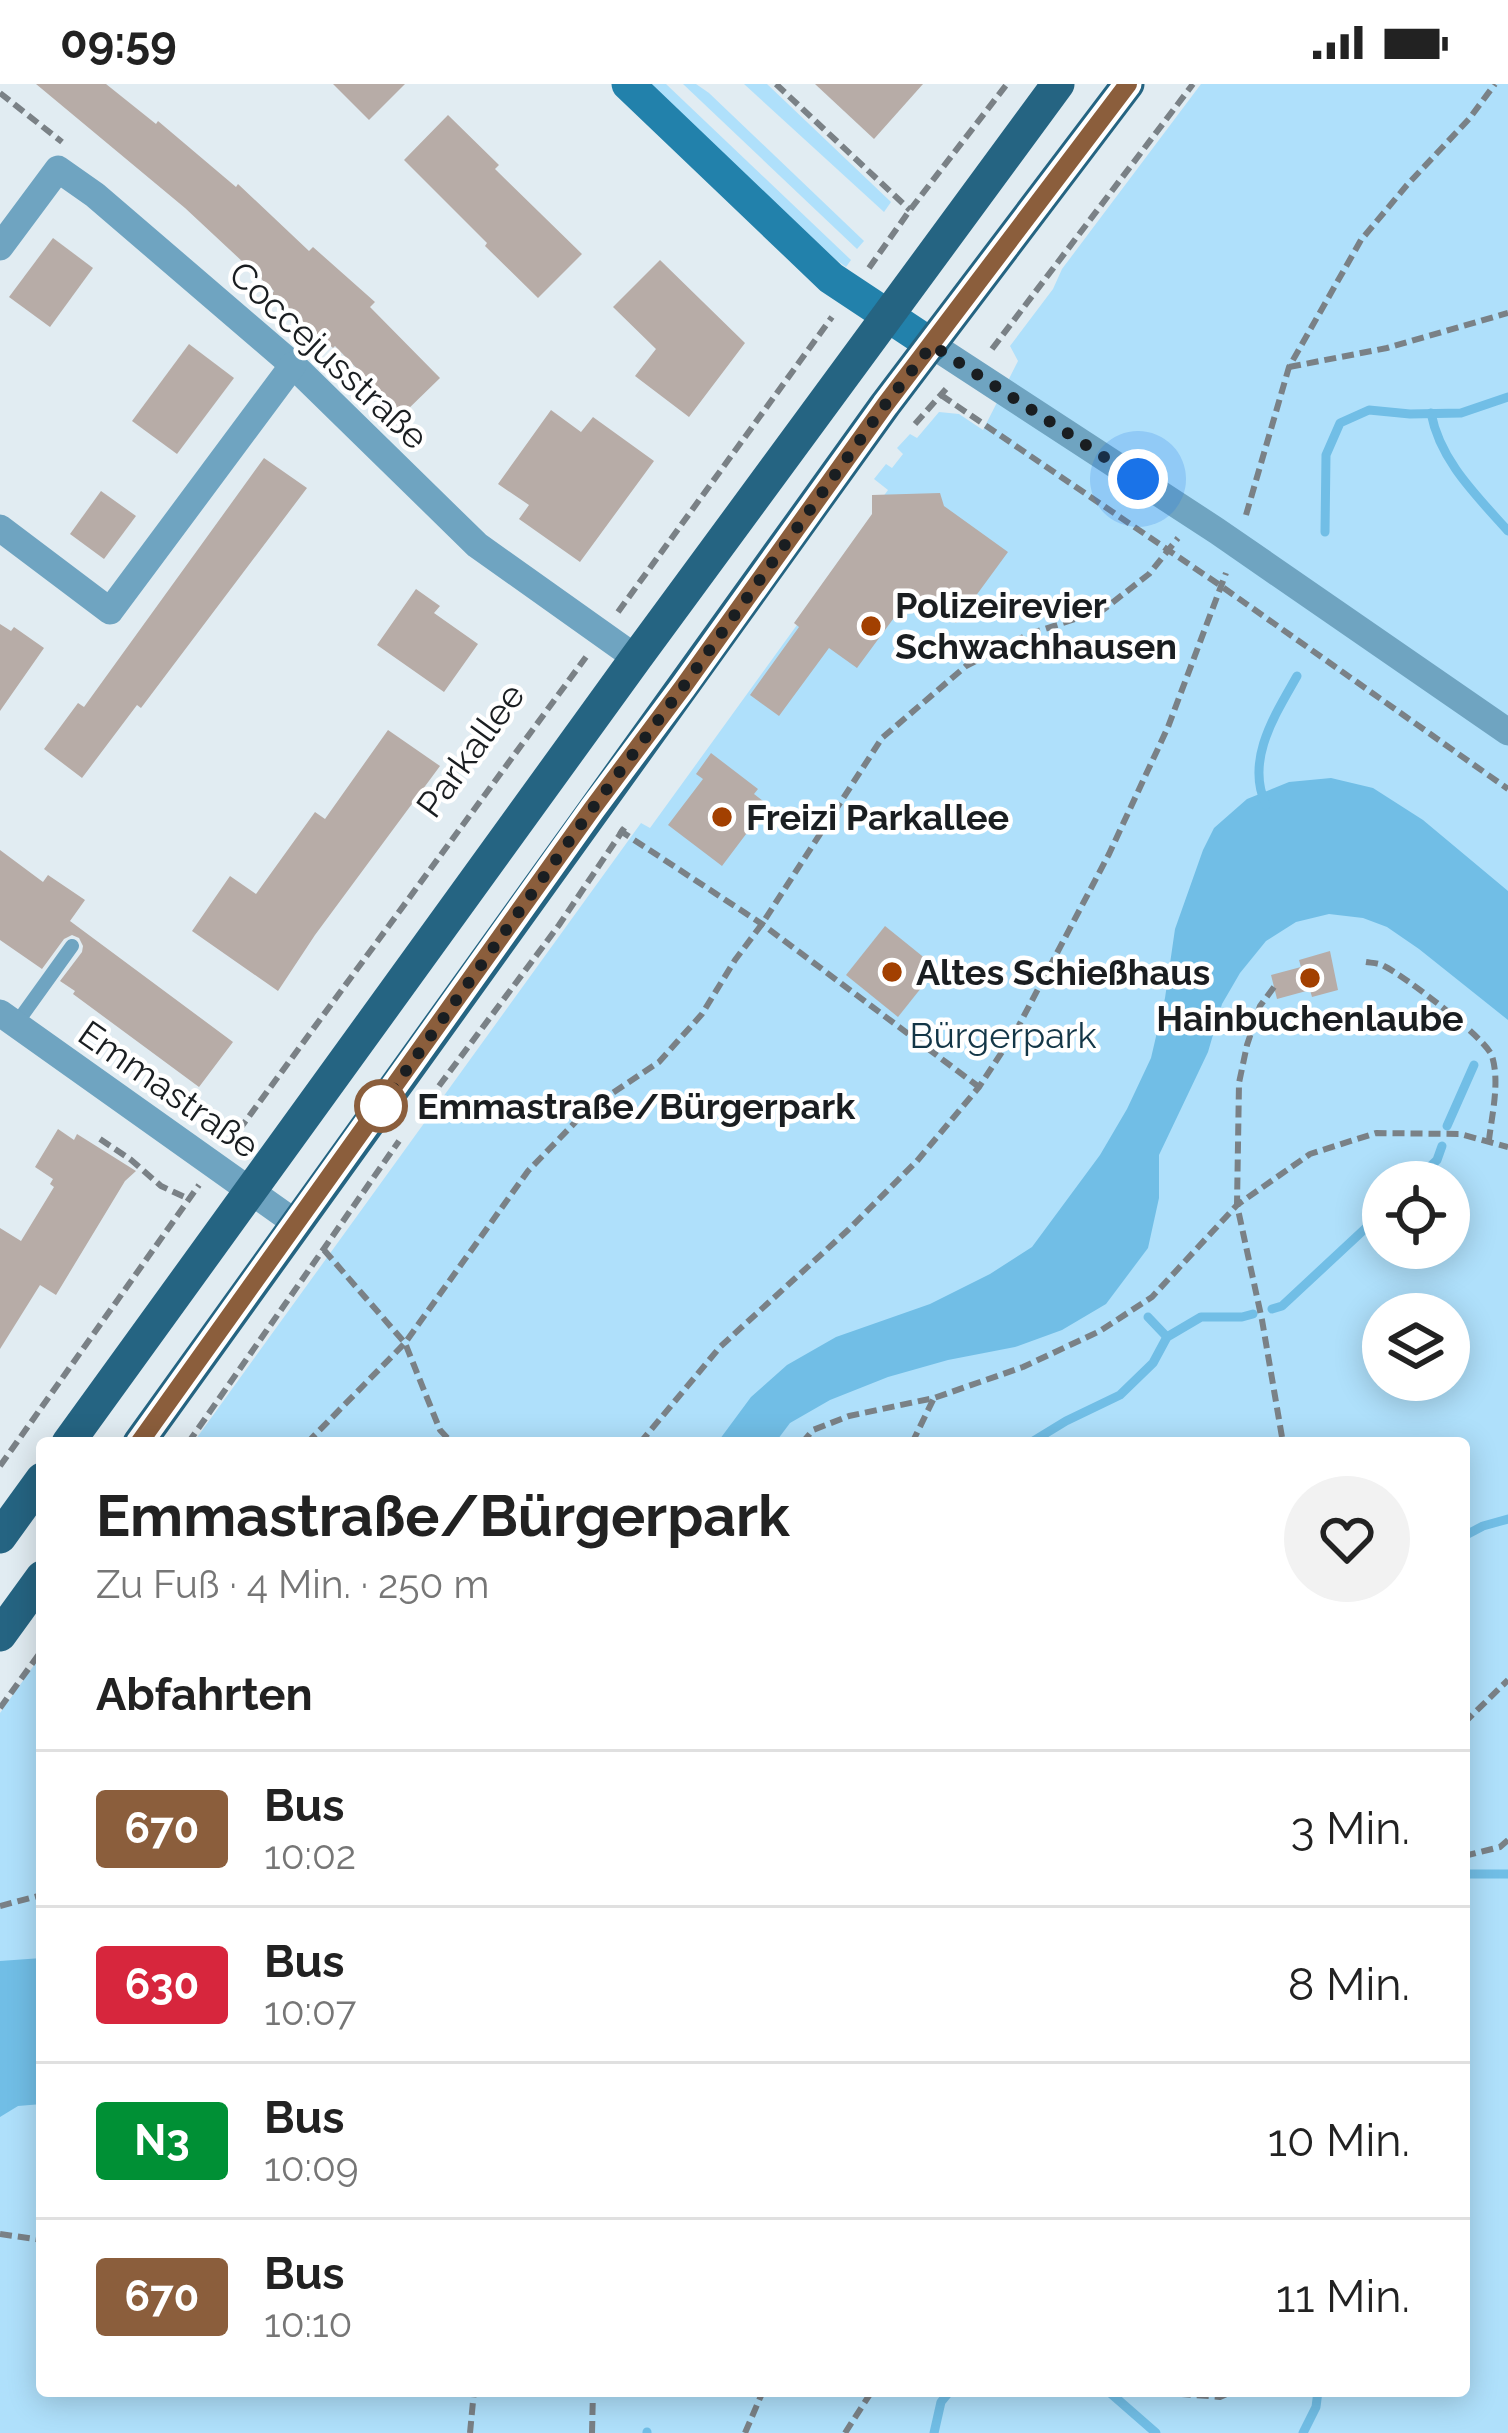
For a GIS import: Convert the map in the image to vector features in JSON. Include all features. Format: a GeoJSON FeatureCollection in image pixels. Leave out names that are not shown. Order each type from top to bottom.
{"type":"FeatureCollection","features":[{"type":"Feature","properties":{"kind":"main road"},"geometry":{"type":"LineString","coordinates":[[628,84],[831,278],[932,345]]}},
{"type":"Feature","properties":{"kind":"main road"},"geometry":{"type":"LineString","coordinates":[[72,1437],[1058,84]]}},
{"type":"Feature","properties":{"kind":"main road"},"geometry":{"type":"LineString","coordinates":[[143,1437],[885,405],[1128,84]]}},
{"type":"Feature","properties":{"kind":"main road"},"geometry":{"type":"LineString","coordinates":[[0,1537],[36,1487]]}},
{"type":"Feature","properties":{"kind":"main road"},"geometry":{"type":"LineString","coordinates":[[0,1635],[36,1585]]}},
{"type":"Feature","properties":{"kind":"street"},"geometry":{"type":"LineString","coordinates":[[0,247],[58,169]]}},
{"type":"Feature","properties":{"kind":"street","name":"Coccejusstraße"},"geometry":{"type":"LineString","coordinates":[[58,169],[95,194],[293,365],[477,545],[636,658]]}},
{"type":"Feature","properties":{"kind":"street"},"geometry":{"type":"LineString","coordinates":[[932,345],[1193,515],[1508,731]]}},
{"type":"Feature","properties":{"kind":"street"},"geometry":{"type":"LineString","coordinates":[[0,528],[110,611],[293,365]]}},
{"type":"Feature","properties":{"kind":"street","name":"Emmastraße"},"geometry":{"type":"LineString","coordinates":[[8,1018],[297,1224]]}},
{"type":"Feature","properties":{"kind":"lane"},"geometry":{"type":"LineString","coordinates":[[8,1018],[72,946]]}},
{"type":"Feature","properties":{"kind":"path"},"geometry":{"type":"LineString","coordinates":[[776,84],[910,210]]}},
{"type":"Feature","properties":{"kind":"path","name":"Parkallee"},"geometry":{"type":"LineString","coordinates":[[0,1466],[189,1199],[910,210],[1007,84]]}},
{"type":"Feature","properties":{"kind":"path"},"geometry":{"type":"LineString","coordinates":[[913,426],[967,368],[993,348],[1193,84]]}},
{"type":"Feature","properties":{"kind":"path"},"geometry":{"type":"LineString","coordinates":[[645,1437],[720,1347],[917,1161],[980,1087],[1018,1029],[1168,727],[1252,500],[1289,368],[1361,240],[1495,84]]}},
{"type":"Feature","properties":{"kind":"path"},"geometry":{"type":"LineString","coordinates":[[0,93],[62,140],[58,169]]}},
{"type":"Feature","properties":{"kind":"path"},"geometry":{"type":"LineString","coordinates":[[1289,368],[1387,348],[1508,313]]}},
{"type":"Feature","properties":{"kind":"path"},"geometry":{"type":"LineString","coordinates":[[941,395],[1508,789]]}},
{"type":"Feature","properties":{"kind":"path"},"geometry":{"type":"LineString","coordinates":[[314,1437],[405,1343],[528,1171],[587,1110],[659,1062],[702,1014],[882,738],[966,666],[1029,634],[1103,610],[1149,574],[1193,515]]}},
{"type":"Feature","properties":{"kind":"path"},"geometry":{"type":"LineString","coordinates":[[436,1091],[622,832]]}},
{"type":"Feature","properties":{"kind":"path"},"geometry":{"type":"LineString","coordinates":[[642,846],[762,924],[980,1087]]}},
{"type":"Feature","properties":{"kind":"path"},"geometry":{"type":"LineString","coordinates":[[1366,962],[1382,964],[1405,980],[1464,1024],[1492,1053],[1495,1096],[1489,1140]]}},
{"type":"Feature","properties":{"kind":"path"},"geometry":{"type":"LineString","coordinates":[[1274,987],[1260,1006],[1246,1045],[1240,1083],[1238,1205],[1282,1437]]}},
{"type":"Feature","properties":{"kind":"path"},"geometry":{"type":"LineString","coordinates":[[192,1437],[408,1127]]}},
{"type":"Feature","properties":{"kind":"path"},"geometry":{"type":"LineString","coordinates":[[807,1437],[813,1430],[849,1416],[934,1398],[1023,1367],[1100,1331],[1152,1297],[1238,1205],[1310,1154],[1376,1133],[1460,1135],[1508,1147]]}},
{"type":"Feature","properties":{"kind":"path"},"geometry":{"type":"LineString","coordinates":[[97,1146],[100,1139],[160,1186],[189,1199]]}},
{"type":"Feature","properties":{"kind":"path"},"geometry":{"type":"LineString","coordinates":[[324,1250],[405,1343],[446,1437]]}},
{"type":"Feature","properties":{"kind":"path"},"geometry":{"type":"LineString","coordinates":[[914,1437],[934,1398]]}},
{"type":"Feature","properties":{"kind":"path"},"geometry":{"type":"LineString","coordinates":[[0,1708],[36,1658]]}},
{"type":"Feature","properties":{"kind":"path"},"geometry":{"type":"LineString","coordinates":[[1470,1717],[1508,1680]]}},
{"type":"Feature","properties":{"kind":"path"},"geometry":{"type":"LineString","coordinates":[[1470,1854],[1500,1847],[1508,1840]]}},
{"type":"Feature","properties":{"kind":"path"},"geometry":{"type":"LineString","coordinates":[[0,1906],[36,1897]]}},
{"type":"Feature","properties":{"kind":"path"},"geometry":{"type":"LineString","coordinates":[[0,2234],[36,2239]]}},
{"type":"Feature","properties":{"kind":"path"},"geometry":{"type":"LineString","coordinates":[[470,2433],[473,2397]]}},
{"type":"Feature","properties":{"kind":"path"},"geometry":{"type":"LineString","coordinates":[[592,2433],[593,2397]]}},
{"type":"Feature","properties":{"kind":"path"},"geometry":{"type":"LineString","coordinates":[[745,2433],[760,2397]]}},
{"type":"Feature","properties":{"kind":"path"},"geometry":{"type":"LineString","coordinates":[[845,2433],[868,2397]]}},
{"type":"Feature","properties":{"kind":"green space"},"geometry":{"type":"Polygon","coordinates":[[[650,84],[666,84],[851,260],[846,267],[835,259],[650,84]]]}},
{"type":"Feature","properties":{"kind":"green space"},"geometry":{"type":"Polygon","coordinates":[[[683,84],[696,84],[709,93],[864,241],[857,249],[683,84]]]}},
{"type":"Feature","properties":{"kind":"green space"},"geometry":{"type":"Polygon","coordinates":[[[744,84],[767,84],[891,202],[884,212],[744,84]]]}},
{"type":"Feature","properties":{"kind":"green space","name":"Bürgerpark"},"geometry":{"type":"Polygon","coordinates":[[[1201,84],[1508,84],[1508,2433],[0,2433],[0,1713],[36,1662],[36,2397],[1470,2397],[1470,1437],[197,1437],[641,823],[650,828],[881,509],[877,505],[888,490],[874,479],[903,454],[897,448],[910,434],[917,438],[939,412],[959,414],[983,430],[1018,361],[1010,346],[1201,84]]]}},
{"type":"Feature","properties":{"kind":"shaded area"},"geometry":{"type":"Polygon","coordinates":[[[1331,778],[1373,788],[1423,820],[1508,891],[1508,1020],[1387,927],[1329,914],[1296,922],[1266,941],[1222,1004],[1208,1052],[1159,1155],[1159,1198],[1148,1248],[1106,1304],[1062,1330],[1015,1347],[888,1377],[830,1400],[790,1423],[780,1437],[721,1437],[751,1397],[787,1365],[836,1337],[930,1304],[1032,1247],[1100,1155],[1151,1058],[1175,929],[1214,828],[1247,799],[1289,782],[1331,778]]]}},
{"type":"Feature","properties":{"kind":"shaded area"},"geometry":{"type":"Polygon","coordinates":[[[36,1958],[36,2104],[18,2106],[0,2117],[0,1961],[36,1958]]]}},
{"type":"Feature","properties":{"kind":"building"},"geometry":{"type":"Polygon","coordinates":[[[36,84],[106,84],[156,124],[158,121],[375,302],[370,307],[440,378],[402,415],[335,346],[272,294],[185,208],[36,84]]]}},
{"type":"Feature","properties":{"kind":"building"},"geometry":{"type":"Polygon","coordinates":[[[333,84],[405,84],[369,120],[333,84]]]}},
{"type":"Feature","properties":{"kind":"building"},"geometry":{"type":"Polygon","coordinates":[[[815,84],[923,84],[874,139],[815,84]]]}},
{"type":"Feature","properties":{"kind":"building"},"geometry":{"type":"Polygon","coordinates":[[[448,115],[499,165],[495,169],[582,254],[538,298],[404,160],[448,115]]]}},
{"type":"Feature","properties":{"kind":"building"},"geometry":{"type":"Polygon","coordinates":[[[53,238],[93,268],[50,327],[9,297],[53,238]]]}},
{"type":"Feature","properties":{"kind":"building"},"geometry":{"type":"Polygon","coordinates":[[[660,260],[745,343],[689,417],[635,376],[656,349],[613,307],[660,260]]]}},
{"type":"Feature","properties":{"kind":"building"},"geometry":{"type":"Polygon","coordinates":[[[189,344],[234,378],[177,454],[132,421],[189,344]]]}},
{"type":"Feature","properties":{"kind":"building"},"geometry":{"type":"Polygon","coordinates":[[[551,410],[581,432],[593,417],[654,461],[580,562],[519,519],[529,505],[498,484],[551,410]]]}},
{"type":"Feature","properties":{"kind":"building"},"geometry":{"type":"Polygon","coordinates":[[[264,458],[307,488],[141,708],[137,705],[82,778],[44,749],[78,703],[84,707],[264,458]]]}},
{"type":"Feature","properties":{"kind":"building"},"geometry":{"type":"Polygon","coordinates":[[[101,491],[136,516],[104,559],[70,534],[101,491]]]}},
{"type":"Feature","properties":{"kind":"building"},"geometry":{"type":"Polygon","coordinates":[[[940,493],[944,506],[1008,552],[956,623],[913,592],[857,668],[829,648],[779,716],[750,695],[799,627],[794,623],[872,514],[872,495],[940,493]]]}},
{"type":"Feature","properties":{"kind":"building"},"geometry":{"type":"Polygon","coordinates":[[[416,589],[440,606],[434,613],[478,644],[444,692],[377,645],[416,589]]]}},
{"type":"Feature","properties":{"kind":"building"},"geometry":{"type":"Polygon","coordinates":[[[0,624],[11,631],[14,627],[44,648],[0,711],[0,624]]]}},
{"type":"Feature","properties":{"kind":"building"},"geometry":{"type":"Polygon","coordinates":[[[388,730],[440,766],[278,991],[192,931],[230,876],[256,894],[315,812],[325,819],[388,730]]]}},
{"type":"Feature","properties":{"kind":"building"},"geometry":{"type":"Polygon","coordinates":[[[711,753],[758,789],[754,794],[768,805],[722,866],[668,825],[703,779],[696,774],[711,753]]]}},
{"type":"Feature","properties":{"kind":"building"},"geometry":{"type":"Polygon","coordinates":[[[0,850],[43,882],[48,875],[85,900],[70,921],[233,1042],[199,1087],[60,981],[82,952],[79,938],[64,939],[42,969],[0,940],[0,850]]]}},
{"type":"Feature","properties":{"kind":"building","name":"Altes Schießhaus"},"geometry":{"type":"Polygon","coordinates":[[[885,926],[937,968],[898,1017],[846,975],[885,926]]]}},
{"type":"Feature","properties":{"kind":"building","name":"Hainbuchenlaube"},"geometry":{"type":"Polygon","coordinates":[[[1330,951],[1338,990],[1312,997],[1310,990],[1277,999],[1271,975],[1301,967],[1299,960],[1330,951]]]}},
{"type":"Feature","properties":{"kind":"building"},"geometry":{"type":"Polygon","coordinates":[[[58,1129],[74,1140],[77,1134],[136,1171],[125,1181],[56,1295],[40,1285],[0,1349],[0,1228],[21,1241],[54,1187],[53,1179],[35,1167],[58,1129]]]}},
{"type":"Feature","properties":{"kind":"waterway"},"geometry":{"type":"LineString","coordinates":[[1325,532],[1326,455],[1340,423],[1369,410],[1461,413],[1508,397]]}},
{"type":"Feature","properties":{"kind":"waterway"},"geometry":{"type":"LineString","coordinates":[[1431,413],[1451,462],[1508,531]]}},
{"type":"Feature","properties":{"kind":"waterway"},"geometry":{"type":"LineString","coordinates":[[1266,805],[1259,771],[1265,738],[1297,676]]}},
{"type":"Feature","properties":{"kind":"waterway"},"geometry":{"type":"LineString","coordinates":[[1447,1126],[1474,1065]]}},
{"type":"Feature","properties":{"kind":"waterway"},"geometry":{"type":"LineString","coordinates":[[1436,1161],[1442,1146]]}},
{"type":"Feature","properties":{"kind":"waterway"},"geometry":{"type":"LineString","coordinates":[[1272,1309],[1282,1306],[1362,1232]]}},
{"type":"Feature","properties":{"kind":"waterway"},"geometry":{"type":"LineString","coordinates":[[1040,1437],[1120,1395],[1153,1363],[1167,1337],[1201,1317],[1253,1314]]}},
{"type":"Feature","properties":{"kind":"waterway"},"geometry":{"type":"LineString","coordinates":[[1148,1317],[1167,1337]]}},
{"type":"Feature","properties":{"kind":"waterway"},"geometry":{"type":"LineString","coordinates":[[1470,1533],[1508,1519]]}},
{"type":"Feature","properties":{"kind":"waterway"},"geometry":{"type":"LineString","coordinates":[[1470,1874],[1508,1874]]}},
{"type":"Feature","properties":{"kind":"waterway"},"geometry":{"type":"LineString","coordinates":[[934,2433],[945,2397]]}},
{"type":"Feature","properties":{"kind":"waterway"},"geometry":{"type":"LineString","coordinates":[[1115,2397],[1156,2433]]}},
{"type":"Feature","properties":{"kind":"waterway"},"geometry":{"type":"LineString","coordinates":[[1303,2433],[1317,2397]]}},
{"type":"Feature","properties":{"kind":"bus line","name":"670"},"geometry":{"type":"LineString","coordinates":[[143,1437],[885,405],[1128,84]]}},
{"type":"Feature","properties":{"kind":"place","name":"Polizeirevier Schwachhausen"},"geometry":{"type":"Point","coordinates":[871,626]}},
{"type":"Feature","properties":{"kind":"place","name":"Freizi Parkallee"},"geometry":{"type":"Point","coordinates":[722,817]}},
{"type":"Feature","properties":{"kind":"place","name":"Altes Schießhaus"},"geometry":{"type":"Point","coordinates":[892,972]}},
{"type":"Feature","properties":{"kind":"place","name":"Hainbuchenlaube"},"geometry":{"type":"Point","coordinates":[1310,978]}},
{"type":"Feature","properties":{"kind":"place","name":"Emmastraße/Bürgerpark"},"geometry":{"type":"Point","coordinates":[381,1106]}},
{"type":"Feature","properties":{"kind":"route"},"geometry":{"type":"LineString","coordinates":[[381,1106],[932,345],[1138,479]]}}]}
